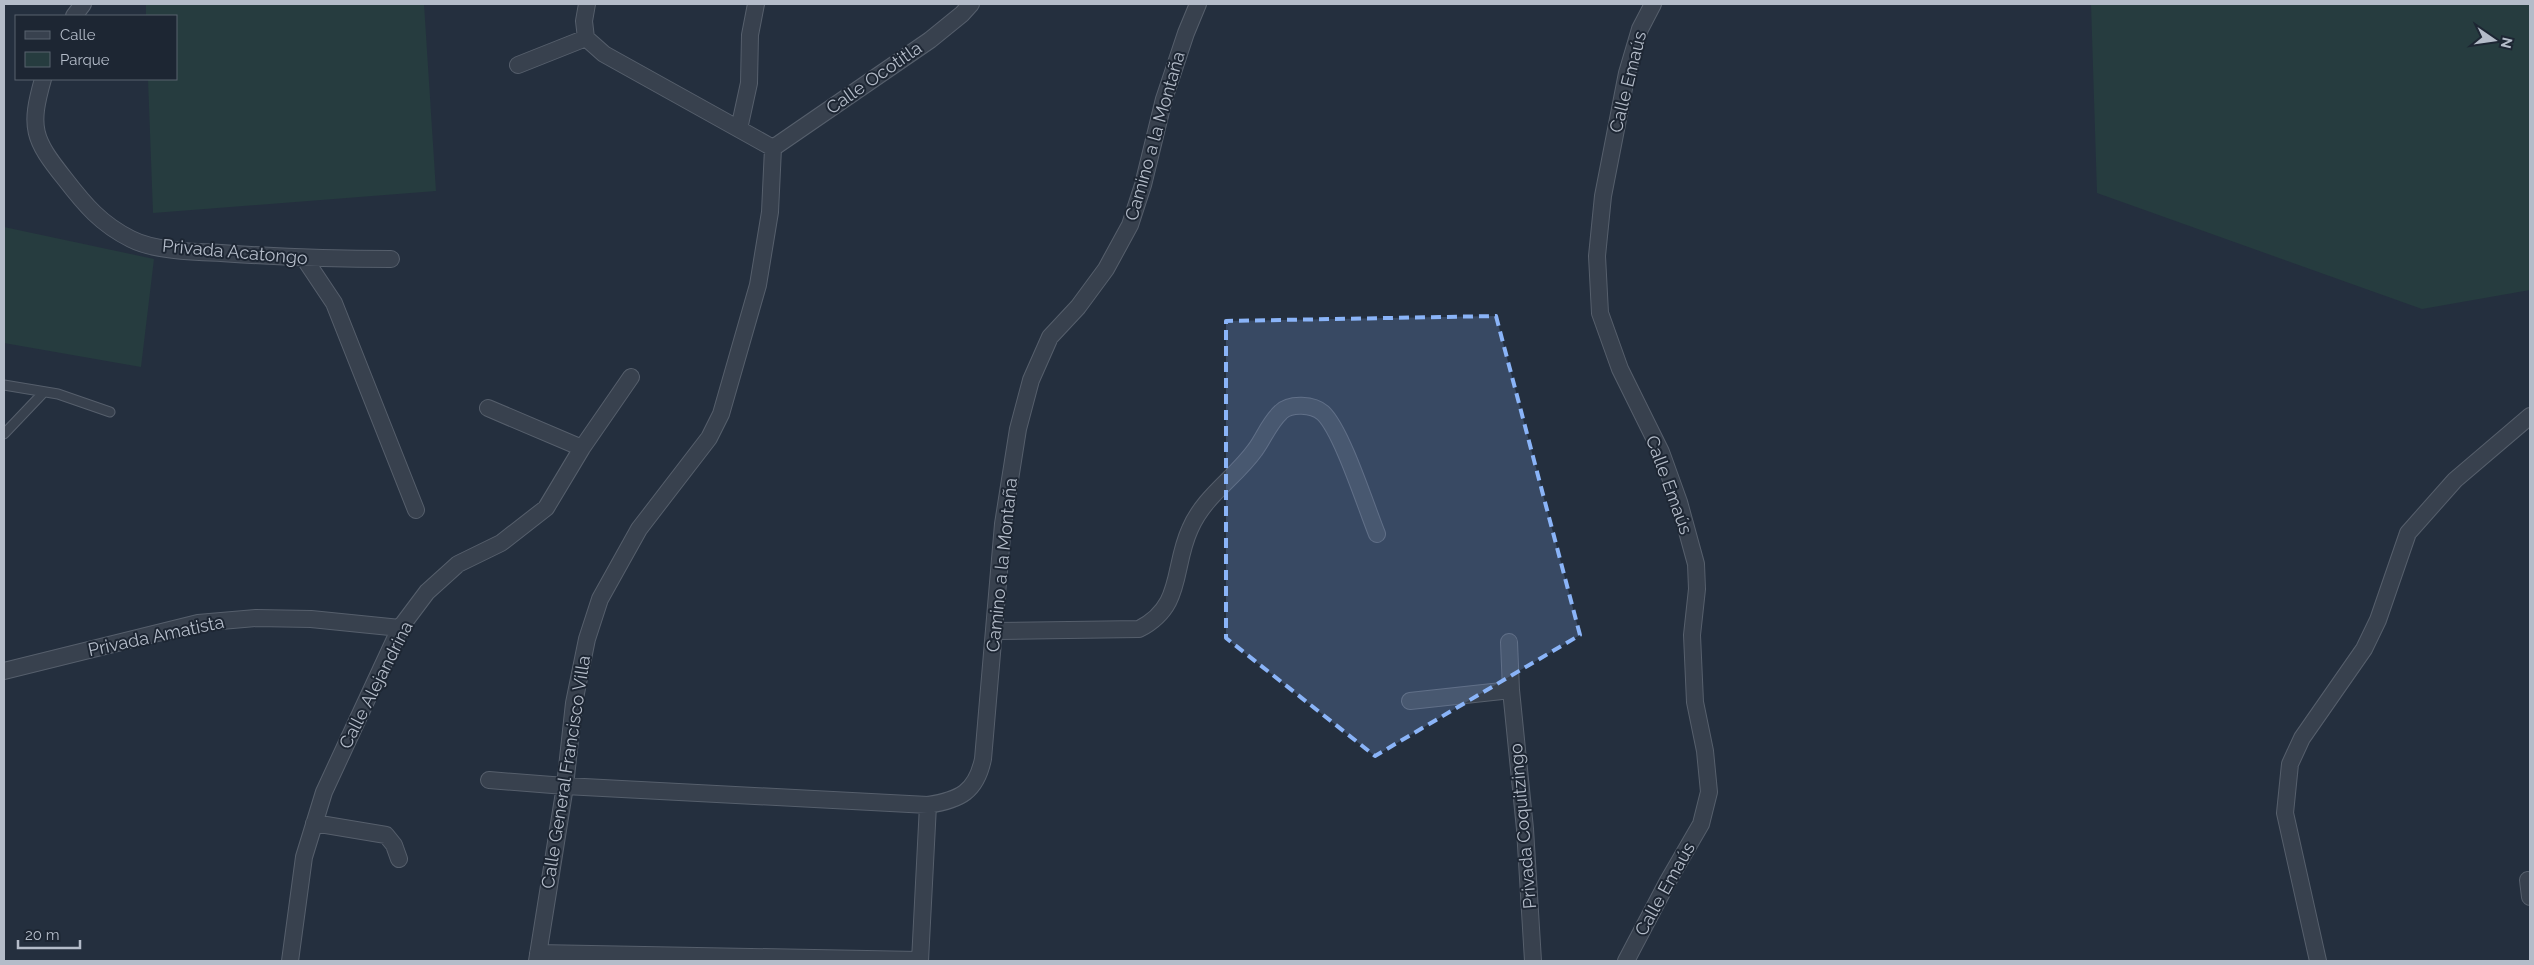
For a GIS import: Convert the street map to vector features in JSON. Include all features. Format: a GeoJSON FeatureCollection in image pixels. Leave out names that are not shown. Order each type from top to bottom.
{"type":"FeatureCollection","features":[{"type":"Feature","properties":{"kind":"street"},"geometry":{"type":"LineString","coordinates":[[75,15],[83,4]]}},
{"type":"Feature","properties":{"kind":"street"},"geometry":{"type":"LineString","coordinates":[[586,4],[584,21],[586,38],[604,54],[773,148]]}},
{"type":"Feature","properties":{"kind":"street"},"geometry":{"type":"LineString","coordinates":[[739,129],[749,83],[750,36],[756,4]]}},
{"type":"Feature","properties":{"kind":"street","name":"Calle Ocotitla"},"geometry":{"type":"LineString","coordinates":[[773,148],[930,40],[962,14],[971,4]]}},
{"type":"Feature","properties":{"kind":"street","name":"Camino a la Montaña"},"geometry":{"type":"LineString","coordinates":[[489,780],[928,806],[948,802],[968,792],[980,776],[995,631],[1002,524],[1018,429],[1031,380],[1050,336],[1078,307],[1106,269],[1130,225],[1143,185],[1164,99],[1186,33],[1198,4]]}},
{"type":"Feature","properties":{"kind":"street","name":"Calle Emaús"},"geometry":{"type":"LineString","coordinates":[[1626,961],[1701,824],[1709,792],[1705,751],[1695,702],[1692,635],[1697,589],[1696,564],[1679,502],[1661,452],[1620,369],[1600,314],[1597,256],[1603,196],[1627,72],[1640,28],[1653,4]]}},
{"type":"Feature","properties":{"kind":"street"},"geometry":{"type":"LineString","coordinates":[[518,65],[586,38]]}},
{"type":"Feature","properties":{"kind":"street","name":"Privada Acatongo"},"geometry":{"type":"LineString","coordinates":[[43,80],[36,104],[34,132],[52,164],[92,214],[132,240],[176,251],[304,258],[391,259]]}},
{"type":"Feature","properties":{"kind":"street","name":"Calle General Francisco Villa"},"geometry":{"type":"LineString","coordinates":[[538,957],[565,786],[574,703],[587,639],[600,599],[639,529],[709,438],[721,414],[758,285],[770,212],[773,148]]}},
{"type":"Feature","properties":{"kind":"street"},"geometry":{"type":"LineString","coordinates":[[304,258],[334,303],[416,510]]}},
{"type":"Feature","properties":{"kind":"street","name":"Calle Alejandrina"},"geometry":{"type":"LineString","coordinates":[[290,961],[304,857],[324,792],[400,628],[427,592],[458,564],[501,543],[546,508],[582,448],[631,377]]}},
{"type":"Feature","properties":{"kind":"street"},"geometry":{"type":"LineString","coordinates":[[995,631],[1139,629],[1155,621],[1167,607],[1174,589],[1190,528],[1200,511],[1255,451],[1270,424],[1282,411],[1297,405],[1322,412],[1334,427],[1377,534]]}},
{"type":"Feature","properties":{"kind":"street"},"geometry":{"type":"LineString","coordinates":[[488,408],[582,448]]}},
{"type":"Feature","properties":{"kind":"street"},"geometry":{"type":"LineString","coordinates":[[2318,961],[2284,813],[2290,764],[2302,738],[2364,649],[2378,620],[2408,533],[2455,480],[2530,416]]}},
{"type":"Feature","properties":{"kind":"street","name":"Privada Amatista"},"geometry":{"type":"LineString","coordinates":[[4,671],[198,623],[256,618],[284,618],[400,628]]}},
{"type":"Feature","properties":{"kind":"street","name":"Privada Coquitzingo"},"geometry":{"type":"LineString","coordinates":[[1509,642],[1511,690],[1525,828],[1533,961]]}},
{"type":"Feature","properties":{"kind":"street"},"geometry":{"type":"LineString","coordinates":[[1410,701],[1511,690]]}},
{"type":"Feature","properties":{"kind":"street"},"geometry":{"type":"LineString","coordinates":[[538,957],[919,961],[928,806]]}},
{"type":"Feature","properties":{"kind":"street"},"geometry":{"type":"LineString","coordinates":[[314,823],[386,835],[394,845],[399,859]]}},
{"type":"Feature","properties":{"kind":"street"},"geometry":{"type":"LineString","coordinates":[[2528,880],[2530,897]]}},
{"type":"Feature","properties":{"kind":"lane"},"geometry":{"type":"LineString","coordinates":[[4,385],[44,392],[110,412]]}},
{"type":"Feature","properties":{"kind":"lane"},"geometry":{"type":"LineString","coordinates":[[4,434],[44,392]]}},
{"type":"Feature","properties":{"kind":"highlighted area"},"geometry":{"type":"Polygon","coordinates":[[[1496,316],[1580,635],[1375,756],[1226,638],[1226,321],[1496,316]]]}},
{"type":"Feature","properties":{"kind":"green space"},"geometry":{"type":"Polygon","coordinates":[[[146,4],[424,4],[436,191],[153,213],[148,80],[178,80],[178,15],[146,15],[146,4]]]}},
{"type":"Feature","properties":{"kind":"green space"},"geometry":{"type":"Polygon","coordinates":[[[2091,4],[2530,4],[2530,290],[2422,309],[2097,193],[2091,4]]]}},
{"type":"Feature","properties":{"kind":"green space"},"geometry":{"type":"Polygon","coordinates":[[[4,227],[154,259],[141,367],[4,343],[4,227]]]}}]}
